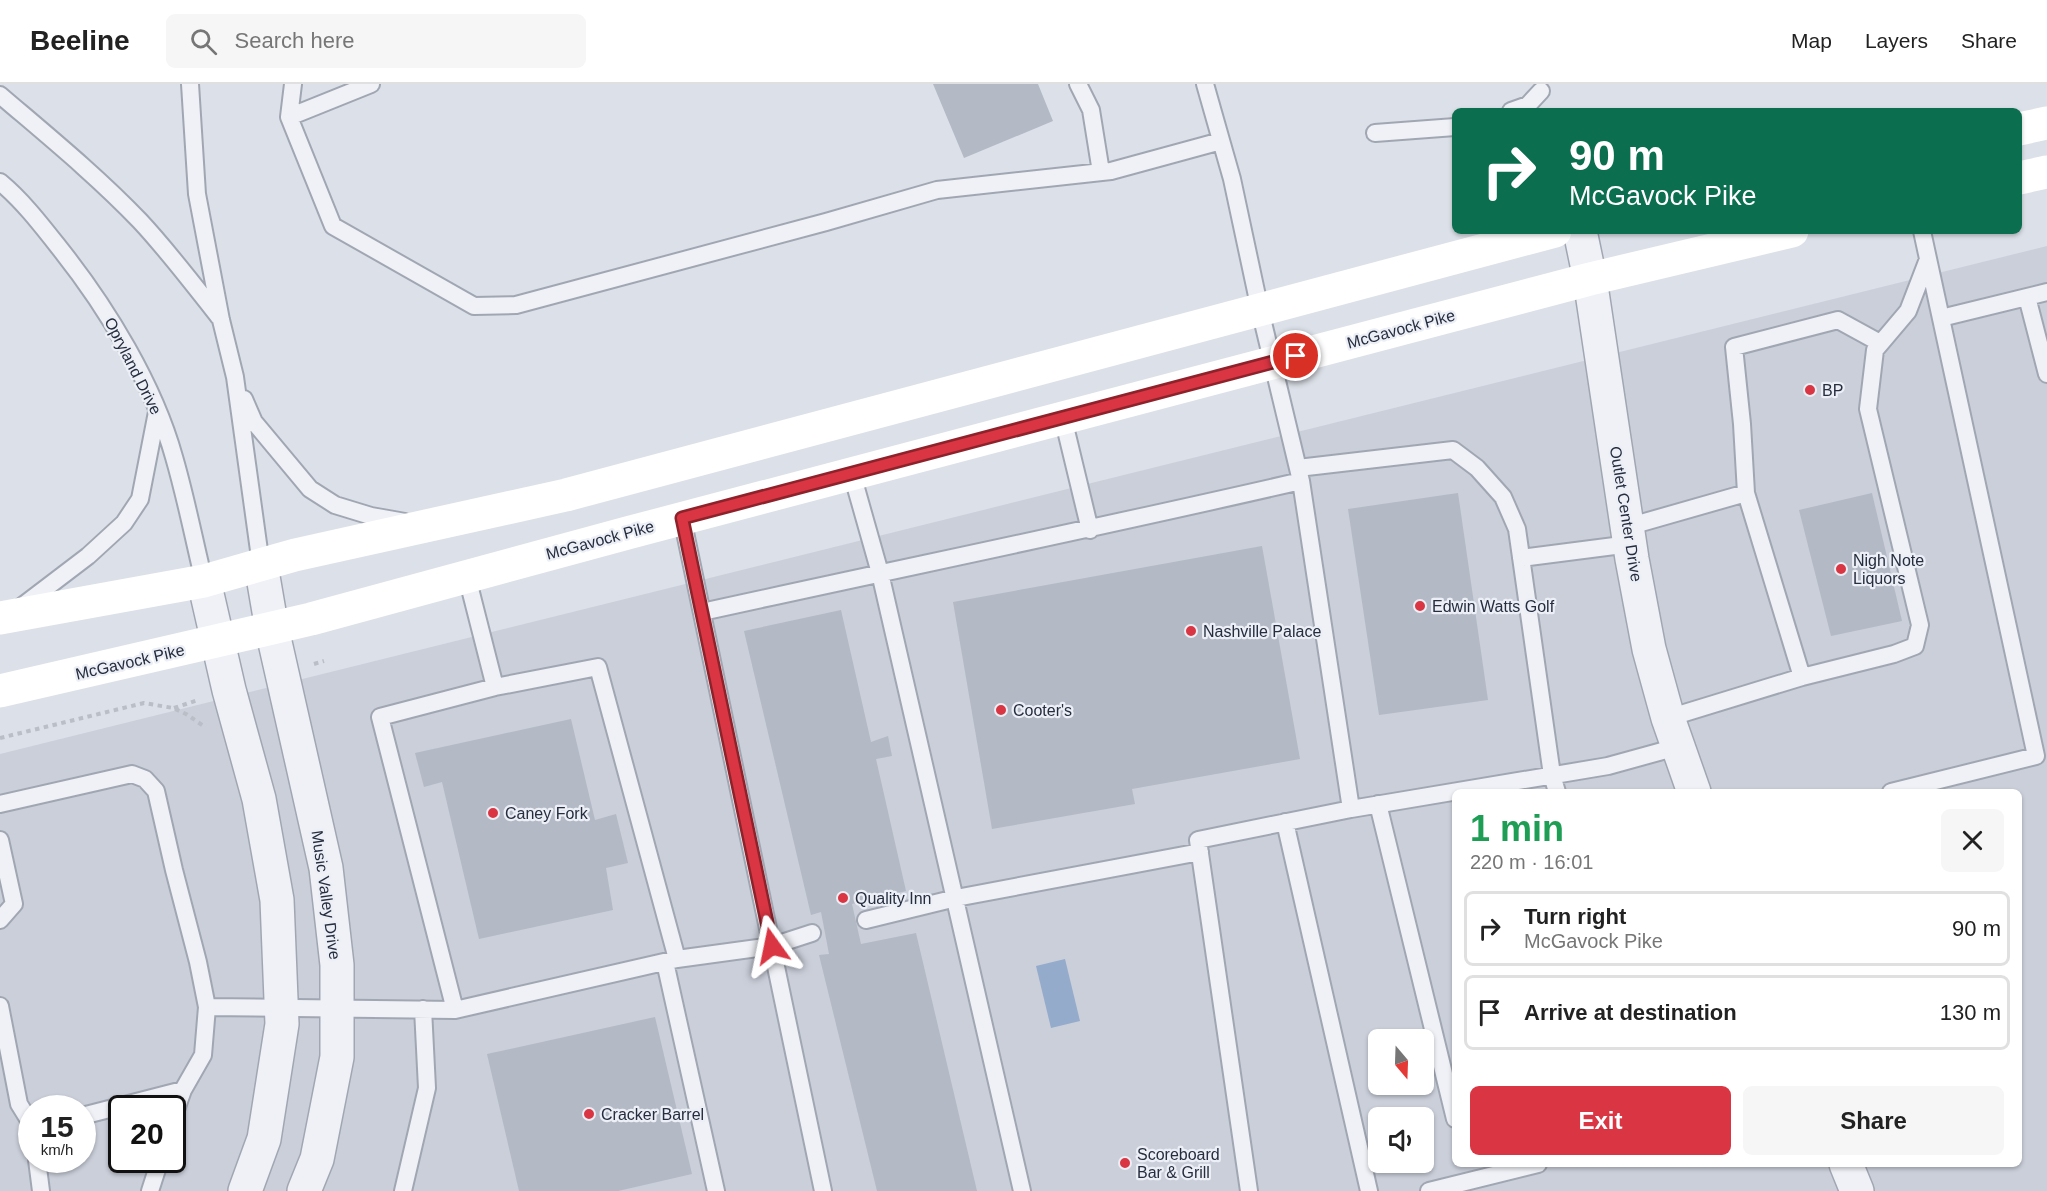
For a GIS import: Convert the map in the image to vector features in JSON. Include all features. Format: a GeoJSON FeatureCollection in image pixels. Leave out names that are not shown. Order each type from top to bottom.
{"type":"FeatureCollection","features":[{"type":"Feature","properties":{"kind":"street"},"geometry":{"type":"LineString","coordinates":[[2022,128],[2047,123]]}},
{"type":"Feature","properties":{"kind":"street"},"geometry":{"type":"LineString","coordinates":[[2022,177],[2047,172]]}},
{"type":"Feature","properties":{"kind":"street"},"geometry":{"type":"LineString","coordinates":[[5,617],[204,582],[295,555],[566,495],[1544,234]]}},
{"type":"Feature","properties":{"kind":"street","name":"Outlet Center Drive"},"geometry":{"type":"LineString","coordinates":[[1581,234],[1590,279],[1649,649],[1673,733],[1693,789]]}},
{"type":"Feature","properties":{"kind":"street","name":"McGavock Pike"},"geometry":{"type":"LineString","coordinates":[[0,691],[218,642],[1590,279],[1779,234]]}},
{"type":"Feature","properties":{"kind":"street","name":"Music Valley Drive"},"geometry":{"type":"LineString","coordinates":[[261,566],[272,628],[326,868],[337,965],[337,1057],[317,1159],[304,1191]]}},
{"type":"Feature","properties":{"kind":"street"},"geometry":{"type":"LineString","coordinates":[[204,582],[259,799],[275,889],[282,1024],[264,1139],[245,1191]]}},
{"type":"Feature","properties":{"kind":"street"},"geometry":{"type":"LineString","coordinates":[[1847,1167],[1857,1191]]}},
{"type":"Feature","properties":{"kind":"lane"},"geometry":{"type":"LineString","coordinates":[[190,84],[197,194],[221,320],[235,377],[261,566]]}},
{"type":"Feature","properties":{"kind":"lane"},"geometry":{"type":"LineString","coordinates":[[293,84],[289,117],[333,226],[474,306],[516,305],[938,190],[1101,172],[1221,141]]}},
{"type":"Feature","properties":{"kind":"lane"},"geometry":{"type":"LineString","coordinates":[[289,117],[371,84]]}},
{"type":"Feature","properties":{"kind":"lane"},"geometry":{"type":"LineString","coordinates":[[1078,84],[1091,110],[1101,172]]}},
{"type":"Feature","properties":{"kind":"lane"},"geometry":{"type":"LineString","coordinates":[[1205,84],[1232,179],[1299,475],[1351,809]]}},
{"type":"Feature","properties":{"kind":"lane"},"geometry":{"type":"LineString","coordinates":[[1520,108],[1528,105],[1541,91]]}},
{"type":"Feature","properties":{"kind":"lane"},"geometry":{"type":"LineString","coordinates":[[0,95],[92,174],[140,221],[175,260],[221,320]]}},
{"type":"Feature","properties":{"kind":"lane"},"geometry":{"type":"LineString","coordinates":[[1375,133],[1452,127]]}},
{"type":"Feature","properties":{"kind":"lane","name":"Opryland Drive"},"geometry":{"type":"LineString","coordinates":[[0,182],[10,190],[45,230],[90,287],[129,352],[157,411],[174,456],[204,582]]}},
{"type":"Feature","properties":{"kind":"lane"},"geometry":{"type":"LineString","coordinates":[[1903,789],[2041,754],[1923,234]]}},
{"type":"Feature","properties":{"kind":"lane"},"geometry":{"type":"LineString","coordinates":[[1477,789],[1608,766],[1673,733],[1802,677],[1894,654],[1915,646],[1920,625],[1868,409],[1875,350],[1908,311],[1928,258]]}},
{"type":"Feature","properties":{"kind":"lane"},"geometry":{"type":"LineString","coordinates":[[1941,318],[2047,292]]}},
{"type":"Feature","properties":{"kind":"lane"},"geometry":{"type":"LineString","coordinates":[[2027,297],[2047,374]]}},
{"type":"Feature","properties":{"kind":"lane"},"geometry":{"type":"LineString","coordinates":[[1802,677],[1746,493],[1734,347],[1838,320],[1880,343]]}},
{"type":"Feature","properties":{"kind":"lane"},"geometry":{"type":"LineString","coordinates":[[235,377],[254,422],[310,489],[335,505],[371,516],[426,526]]}},
{"type":"Feature","properties":{"kind":"lane"},"geometry":{"type":"LineString","coordinates":[[5,617],[88,556],[124,523],[140,500],[157,411]]}},
{"type":"Feature","properties":{"kind":"lane"},"geometry":{"type":"LineString","coordinates":[[1063,418],[1090,530]]}},
{"type":"Feature","properties":{"kind":"lane"},"geometry":{"type":"LineString","coordinates":[[702,612],[1090,530],[1299,475],[1453,450],[1477,468],[1503,497],[1517,529],[1552,775],[1556,789]]}},
{"type":"Feature","properties":{"kind":"lane"},"geometry":{"type":"LineString","coordinates":[[852,474],[880,573],[1022,1191]]}},
{"type":"Feature","properties":{"kind":"lane"},"geometry":{"type":"LineString","coordinates":[[1521,558],[1629,535],[1746,493]]}},
{"type":"Feature","properties":{"kind":"lane"},"geometry":{"type":"LineString","coordinates":[[682,518],[823,1191]]}},
{"type":"Feature","properties":{"kind":"lane"},"geometry":{"type":"LineString","coordinates":[[467,577],[495,687]]}},
{"type":"Feature","properties":{"kind":"lane"},"geometry":{"type":"LineString","coordinates":[[455,1010],[380,717],[495,687],[598,667],[671,961],[716,1191]]}},
{"type":"Feature","properties":{"kind":"lane"},"geometry":{"type":"LineString","coordinates":[[0,804],[132,774],[146,779],[156,791],[207,1007],[203,1055],[181,1095]]}},
{"type":"Feature","properties":{"kind":"lane"},"geometry":{"type":"LineString","coordinates":[[1249,1191],[1198,840],[1378,804],[1452,793]]}},
{"type":"Feature","properties":{"kind":"lane"},"geometry":{"type":"LineString","coordinates":[[1378,804],[1452,1107]]}},
{"type":"Feature","properties":{"kind":"lane"},"geometry":{"type":"LineString","coordinates":[[1285,822],[1369,1191]]}},
{"type":"Feature","properties":{"kind":"lane"},"geometry":{"type":"LineString","coordinates":[[0,840],[14,904],[0,921]]}},
{"type":"Feature","properties":{"kind":"lane"},"geometry":{"type":"LineString","coordinates":[[866,920],[956,898],[1200,852]]}},
{"type":"Feature","properties":{"kind":"lane"},"geometry":{"type":"LineString","coordinates":[[207,1007],[455,1010],[671,961],[772,946],[812,933]]}},
{"type":"Feature","properties":{"kind":"lane"},"geometry":{"type":"LineString","coordinates":[[0,1006],[18,1099]]}},
{"type":"Feature","properties":{"kind":"lane"},"geometry":{"type":"LineString","coordinates":[[403,1191],[427,1088],[423,1009]]}},
{"type":"Feature","properties":{"kind":"lane"},"geometry":{"type":"LineString","coordinates":[[96,1112],[183,1090]]}},
{"type":"Feature","properties":{"kind":"lane"},"geometry":{"type":"LineString","coordinates":[[1467,1167],[1470,1181]]}},
{"type":"Feature","properties":{"kind":"lane"},"geometry":{"type":"LineString","coordinates":[[1429,1191],[1526,1167]]}},
{"type":"Feature","properties":{"kind":"lane"},"geometry":{"type":"LineString","coordinates":[[39,1173],[41,1191]]}},
{"type":"Feature","properties":{"kind":"lane"},"geometry":{"type":"LineString","coordinates":[[150,1191],[156,1173]]}},
{"type":"Feature","properties":{"kind":"shaded area"},"geometry":{"type":"Polygon","coordinates":[[[2047,246],[2047,1191],[0,1191],[0,754],[2047,246]]]}},
{"type":"Feature","properties":{"kind":"water"},"geometry":{"type":"Polygon","coordinates":[[[1065,959],[1080,1021],[1051,1028],[1036,966],[1065,959]]]}},
{"type":"Feature","properties":{"kind":"building"},"geometry":{"type":"Polygon","coordinates":[[[933,84],[1038,84],[1053,121],[964,158],[933,84]]]}},
{"type":"Feature","properties":{"kind":"building"},"geometry":{"type":"Polygon","coordinates":[[[1458,493],[1488,700],[1379,715],[1348,509],[1458,493]]]}},
{"type":"Feature","properties":{"kind":"building"},"geometry":{"type":"Polygon","coordinates":[[[1872,493],[1902,621],[1831,636],[1799,510],[1872,493]]]}},
{"type":"Feature","properties":{"kind":"building"},"geometry":{"type":"Polygon","coordinates":[[[1262,546],[1300,759],[1132,789],[1135,804],[992,829],[953,602],[1262,546]]]}},
{"type":"Feature","properties":{"kind":"building","name":"Quality Inn"},"geometry":{"type":"Polygon","coordinates":[[[841,610],[871,742],[888,736],[892,756],[876,759],[906,891],[852,904],[861,944],[916,933],[977,1191],[877,1191],[819,955],[829,954],[821,912],[811,915],[744,631],[841,610]]]}},
{"type":"Feature","properties":{"kind":"building"},"geometry":{"type":"Polygon","coordinates":[[[571,719],[595,820],[616,814],[628,863],[606,868],[613,910],[479,939],[442,782],[424,787],[415,753],[571,719]]]}},
{"type":"Feature","properties":{"kind":"building","name":"Cracker Barrel"},"geometry":{"type":"Polygon","coordinates":[[[655,1017],[692,1174],[618,1191],[519,1191],[487,1054],[655,1017]]]}},
{"type":"Feature","properties":{"kind":"place","name":"BP"},"geometry":{"type":"Point","coordinates":[1810,390]}},
{"type":"Feature","properties":{"kind":"place","name":"Nigh Note Liquors"},"geometry":{"type":"Point","coordinates":[1841,569]}},
{"type":"Feature","properties":{"kind":"place","name":"Edwin Watts Golf"},"geometry":{"type":"Point","coordinates":[1420,606]}},
{"type":"Feature","properties":{"kind":"place","name":"Nashville Palace"},"geometry":{"type":"Point","coordinates":[1191,631]}},
{"type":"Feature","properties":{"kind":"place","name":"Cooter's"},"geometry":{"type":"Point","coordinates":[1001,710]}},
{"type":"Feature","properties":{"kind":"place","name":"Caney Fork"},"geometry":{"type":"Point","coordinates":[493,813]}},
{"type":"Feature","properties":{"kind":"place","name":"Quality Inn"},"geometry":{"type":"Point","coordinates":[843,898]}},
{"type":"Feature","properties":{"kind":"place","name":"Cracker Barrel"},"geometry":{"type":"Point","coordinates":[589,1114]}},
{"type":"Feature","properties":{"kind":"place","name":"Scoreboard Bar & Grill"},"geometry":{"type":"Point","coordinates":[1125,1163]}},
{"type":"Feature","properties":{"kind":"route"},"geometry":{"type":"LineString","coordinates":[[772,946],[682,518],[1296,356]]}}]}
